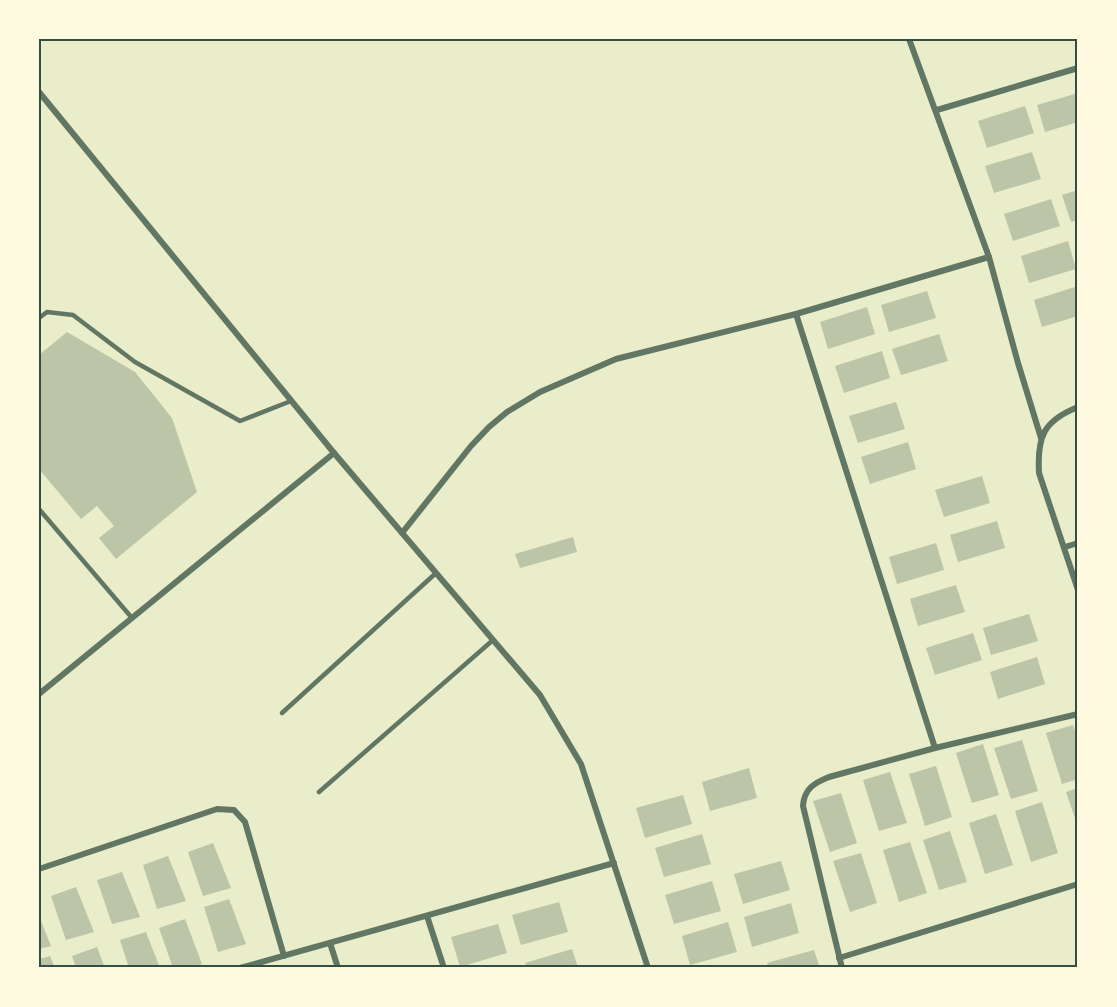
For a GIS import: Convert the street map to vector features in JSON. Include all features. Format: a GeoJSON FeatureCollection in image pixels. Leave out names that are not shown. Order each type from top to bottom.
{"type":"FeatureCollection","features":[{"type":"Feature","properties":{"kind":"street"},"geometry":{"type":"LineString","coordinates":[[909,39],[937,110],[989,257],[1041,438]]}},
{"type":"Feature","properties":{"kind":"street"},"geometry":{"type":"LineString","coordinates":[[937,110],[1078,68]]}},
{"type":"Feature","properties":{"kind":"street"},"geometry":{"type":"LineString","coordinates":[[39,92],[334,453],[540,694],[581,764],[648,968]]}},
{"type":"Feature","properties":{"kind":"street"},"geometry":{"type":"LineString","coordinates":[[402,533],[471,446],[489,427],[507,412],[540,392],[616,359],[796,314],[989,257]]}},
{"type":"Feature","properties":{"kind":"street"},"geometry":{"type":"LineString","coordinates":[[796,314],[935,748]]}},
{"type":"Feature","properties":{"kind":"street"},"geometry":{"type":"LineString","coordinates":[[1078,407],[1054,420],[1041,438],[1038,453],[1039,473],[1078,590]]}},
{"type":"Feature","properties":{"kind":"street"},"geometry":{"type":"LineString","coordinates":[[39,694],[334,453]]}},
{"type":"Feature","properties":{"kind":"street"},"geometry":{"type":"LineString","coordinates":[[1065,547],[1078,543]]}},
{"type":"Feature","properties":{"kind":"street"},"geometry":{"type":"LineString","coordinates":[[842,968],[803,806],[803,798],[808,789],[829,777],[935,748],[1078,714]]}},
{"type":"Feature","properties":{"kind":"street"},"geometry":{"type":"LineString","coordinates":[[39,869],[217,809],[234,810],[245,822],[284,956]]}},
{"type":"Feature","properties":{"kind":"street"},"geometry":{"type":"LineString","coordinates":[[240,968],[614,864]]}},
{"type":"Feature","properties":{"kind":"street"},"geometry":{"type":"LineString","coordinates":[[839,958],[1078,884]]}},
{"type":"Feature","properties":{"kind":"street"},"geometry":{"type":"LineString","coordinates":[[427,916],[444,968]]}},
{"type":"Feature","properties":{"kind":"street"},"geometry":{"type":"LineString","coordinates":[[330,943],[338,968]]}},
{"type":"Feature","properties":{"kind":"lane"},"geometry":{"type":"LineString","coordinates":[[39,318],[47,312],[73,315],[135,362],[240,421],[291,401]]}},
{"type":"Feature","properties":{"kind":"lane"},"geometry":{"type":"LineString","coordinates":[[39,509],[132,618]]}},
{"type":"Feature","properties":{"kind":"lane"},"geometry":{"type":"LineString","coordinates":[[282,713],[436,573]]}},
{"type":"Feature","properties":{"kind":"lane"},"geometry":{"type":"LineString","coordinates":[[319,792],[493,639]]}},
{"type":"Feature","properties":{"kind":"building"},"geometry":{"type":"Polygon","coordinates":[[[1078,93],[1078,122],[1045,132],[1037,105],[1078,93]]]}},
{"type":"Feature","properties":{"kind":"building"},"geometry":{"type":"Polygon","coordinates":[[[1025,106],[1034,133],[987,148],[978,121],[1025,106]]]}},
{"type":"Feature","properties":{"kind":"building"},"geometry":{"type":"Polygon","coordinates":[[[1032,152],[1041,179],[994,193],[985,166],[1032,152]]]}},
{"type":"Feature","properties":{"kind":"building"},"geometry":{"type":"Polygon","coordinates":[[[1078,190],[1078,220],[1071,222],[1062,195],[1078,190]]]}},
{"type":"Feature","properties":{"kind":"building"},"geometry":{"type":"Polygon","coordinates":[[[1051,199],[1060,226],[1013,241],[1004,214],[1051,199]]]}},
{"type":"Feature","properties":{"kind":"building"},"geometry":{"type":"Polygon","coordinates":[[[1068,241],[1076,269],[1029,283],[1021,256],[1068,241]]]}},
{"type":"Feature","properties":{"kind":"building"},"geometry":{"type":"Polygon","coordinates":[[[1078,286],[1078,316],[1042,327],[1034,300],[1078,286]]]}},
{"type":"Feature","properties":{"kind":"building"},"geometry":{"type":"Polygon","coordinates":[[[927,291],[936,318],[889,332],[881,305],[927,291]]]}},
{"type":"Feature","properties":{"kind":"building"},"geometry":{"type":"Polygon","coordinates":[[[867,307],[875,334],[828,349],[820,322],[867,307]]]}},
{"type":"Feature","properties":{"kind":"building"},"geometry":{"type":"Polygon","coordinates":[[[67,332],[135,372],[172,418],[197,492],[116,559],[99,538],[114,526],[97,506],[81,519],[39,469],[39,355],[67,332]]]}},
{"type":"Feature","properties":{"kind":"building"},"geometry":{"type":"Polygon","coordinates":[[[939,334],[948,361],[901,375],[892,349],[939,334]]]}},
{"type":"Feature","properties":{"kind":"building"},"geometry":{"type":"Polygon","coordinates":[[[882,351],[890,378],[844,393],[835,366],[882,351]]]}},
{"type":"Feature","properties":{"kind":"building"},"geometry":{"type":"Polygon","coordinates":[[[896,402],[905,429],[858,443],[849,416],[896,402]]]}},
{"type":"Feature","properties":{"kind":"building"},"geometry":{"type":"Polygon","coordinates":[[[908,442],[916,469],[870,484],[861,457],[908,442]]]}},
{"type":"Feature","properties":{"kind":"building"},"geometry":{"type":"Polygon","coordinates":[[[982,476],[990,503],[944,517],[935,490],[982,476]]]}},
{"type":"Feature","properties":{"kind":"building"},"geometry":{"type":"Polygon","coordinates":[[[997,521],[1005,548],[958,562],[950,535],[997,521]]]}},
{"type":"Feature","properties":{"kind":"building"},"geometry":{"type":"Polygon","coordinates":[[[573,537],[577,552],[520,568],[515,554],[573,537]]]}},
{"type":"Feature","properties":{"kind":"building"},"geometry":{"type":"Polygon","coordinates":[[[936,543],[944,570],[897,584],[889,557],[936,543]]]}},
{"type":"Feature","properties":{"kind":"building"},"geometry":{"type":"Polygon","coordinates":[[[956,585],[965,612],[918,626],[910,599],[956,585]]]}},
{"type":"Feature","properties":{"kind":"building"},"geometry":{"type":"Polygon","coordinates":[[[1029,614],[1038,641],[991,655],[983,628],[1029,614]]]}},
{"type":"Feature","properties":{"kind":"building"},"geometry":{"type":"Polygon","coordinates":[[[973,633],[982,660],[935,675],[926,648],[973,633]]]}},
{"type":"Feature","properties":{"kind":"building"},"geometry":{"type":"Polygon","coordinates":[[[1037,657],[1045,684],[998,699],[990,672],[1037,657]]]}},
{"type":"Feature","properties":{"kind":"building"},"geometry":{"type":"Polygon","coordinates":[[[1073,725],[1078,740],[1078,779],[1062,784],[1046,733],[1073,725]]]}},
{"type":"Feature","properties":{"kind":"building"},"geometry":{"type":"Polygon","coordinates":[[[1022,740],[1038,791],[1011,799],[994,748],[1022,740]]]}},
{"type":"Feature","properties":{"kind":"building"},"geometry":{"type":"Polygon","coordinates":[[[983,744],[999,795],[972,803],[956,753],[983,744]]]}},
{"type":"Feature","properties":{"kind":"building"},"geometry":{"type":"Polygon","coordinates":[[[936,766],[952,817],[925,826],[909,774],[936,766]]]}},
{"type":"Feature","properties":{"kind":"building"},"geometry":{"type":"Polygon","coordinates":[[[749,768],[757,798],[710,811],[702,782],[749,768]]]}},
{"type":"Feature","properties":{"kind":"building"},"geometry":{"type":"Polygon","coordinates":[[[890,772],[907,823],[879,831],[863,780],[890,772]]]}},
{"type":"Feature","properties":{"kind":"building"},"geometry":{"type":"Polygon","coordinates":[[[1078,788],[1078,827],[1066,792],[1078,788]]]}},
{"type":"Feature","properties":{"kind":"building"},"geometry":{"type":"Polygon","coordinates":[[[841,793],[857,843],[830,852],[813,801],[841,793]]]}},
{"type":"Feature","properties":{"kind":"building"},"geometry":{"type":"Polygon","coordinates":[[[683,795],[692,824],[645,838],[636,808],[683,795]]]}},
{"type":"Feature","properties":{"kind":"building"},"geometry":{"type":"Polygon","coordinates":[[[1042,802],[1058,853],[1031,862],[1015,811],[1042,802]]]}},
{"type":"Feature","properties":{"kind":"building"},"geometry":{"type":"Polygon","coordinates":[[[996,814],[1013,865],[985,874],[969,823],[996,814]]]}},
{"type":"Feature","properties":{"kind":"building"},"geometry":{"type":"Polygon","coordinates":[[[950,831],[967,882],[939,890],[923,840],[950,831]]]}},
{"type":"Feature","properties":{"kind":"building"},"geometry":{"type":"Polygon","coordinates":[[[702,834],[711,864],[664,877],[655,848],[702,834]]]}},
{"type":"Feature","properties":{"kind":"building"},"geometry":{"type":"Polygon","coordinates":[[[910,842],[927,893],[899,902],[883,850],[910,842]]]}},
{"type":"Feature","properties":{"kind":"building"},"geometry":{"type":"Polygon","coordinates":[[[213,843],[231,888],[203,896],[188,852],[213,843]]]}},
{"type":"Feature","properties":{"kind":"building"},"geometry":{"type":"Polygon","coordinates":[[[861,853],[877,903],[850,912],[833,861],[861,853]]]}},
{"type":"Feature","properties":{"kind":"building"},"geometry":{"type":"Polygon","coordinates":[[[168,856],[186,901],[157,909],[143,865],[168,856]]]}},
{"type":"Feature","properties":{"kind":"building"},"geometry":{"type":"Polygon","coordinates":[[[781,861],[790,890],[743,904],[734,874],[781,861]]]}},
{"type":"Feature","properties":{"kind":"building"},"geometry":{"type":"Polygon","coordinates":[[[122,872],[140,917],[112,924],[97,880],[122,872]]]}},
{"type":"Feature","properties":{"kind":"building"},"geometry":{"type":"Polygon","coordinates":[[[712,881],[721,911],[674,924],[665,895],[712,881]]]}},
{"type":"Feature","properties":{"kind":"building"},"geometry":{"type":"Polygon","coordinates":[[[76,887],[94,932],[66,940],[51,896],[76,887]]]}},
{"type":"Feature","properties":{"kind":"building"},"geometry":{"type":"Polygon","coordinates":[[[229,899],[246,944],[218,952],[204,907],[229,899]]]}},
{"type":"Feature","properties":{"kind":"building"},"geometry":{"type":"Polygon","coordinates":[[[559,902],[568,932],[521,945],[512,915],[559,902]]]}},
{"type":"Feature","properties":{"kind":"building"},"geometry":{"type":"Polygon","coordinates":[[[791,903],[799,933],[752,947],[744,917],[791,903]]]}},
{"type":"Feature","properties":{"kind":"building"},"geometry":{"type":"Polygon","coordinates":[[[39,916],[51,946],[39,949],[39,916]]]}},
{"type":"Feature","properties":{"kind":"building"},"geometry":{"type":"Polygon","coordinates":[[[185,919],[202,964],[189,968],[173,968],[159,928],[185,919]]]}},
{"type":"Feature","properties":{"kind":"building"},"geometry":{"type":"Polygon","coordinates":[[[728,922],[737,952],[690,965],[682,936],[728,922]]]}},
{"type":"Feature","properties":{"kind":"building"},"geometry":{"type":"Polygon","coordinates":[[[498,924],[507,953],[460,967],[451,937],[498,924]]]}},
{"type":"Feature","properties":{"kind":"building"},"geometry":{"type":"Polygon","coordinates":[[[146,932],[160,968],[129,968],[120,940],[146,932]]]}},
{"type":"Feature","properties":{"kind":"building"},"geometry":{"type":"Polygon","coordinates":[[[97,947],[105,968],[76,968],[72,956],[97,947]]]}},
{"type":"Feature","properties":{"kind":"building"},"geometry":{"type":"Polygon","coordinates":[[[572,949],[578,968],[527,968],[525,963],[572,949]]]}},
{"type":"Feature","properties":{"kind":"building"},"geometry":{"type":"Polygon","coordinates":[[[814,950],[820,968],[769,968],[767,963],[814,950]]]}},
{"type":"Feature","properties":{"kind":"building"},"geometry":{"type":"Polygon","coordinates":[[[50,956],[55,968],[39,968],[39,959],[50,956]]]}}]}
